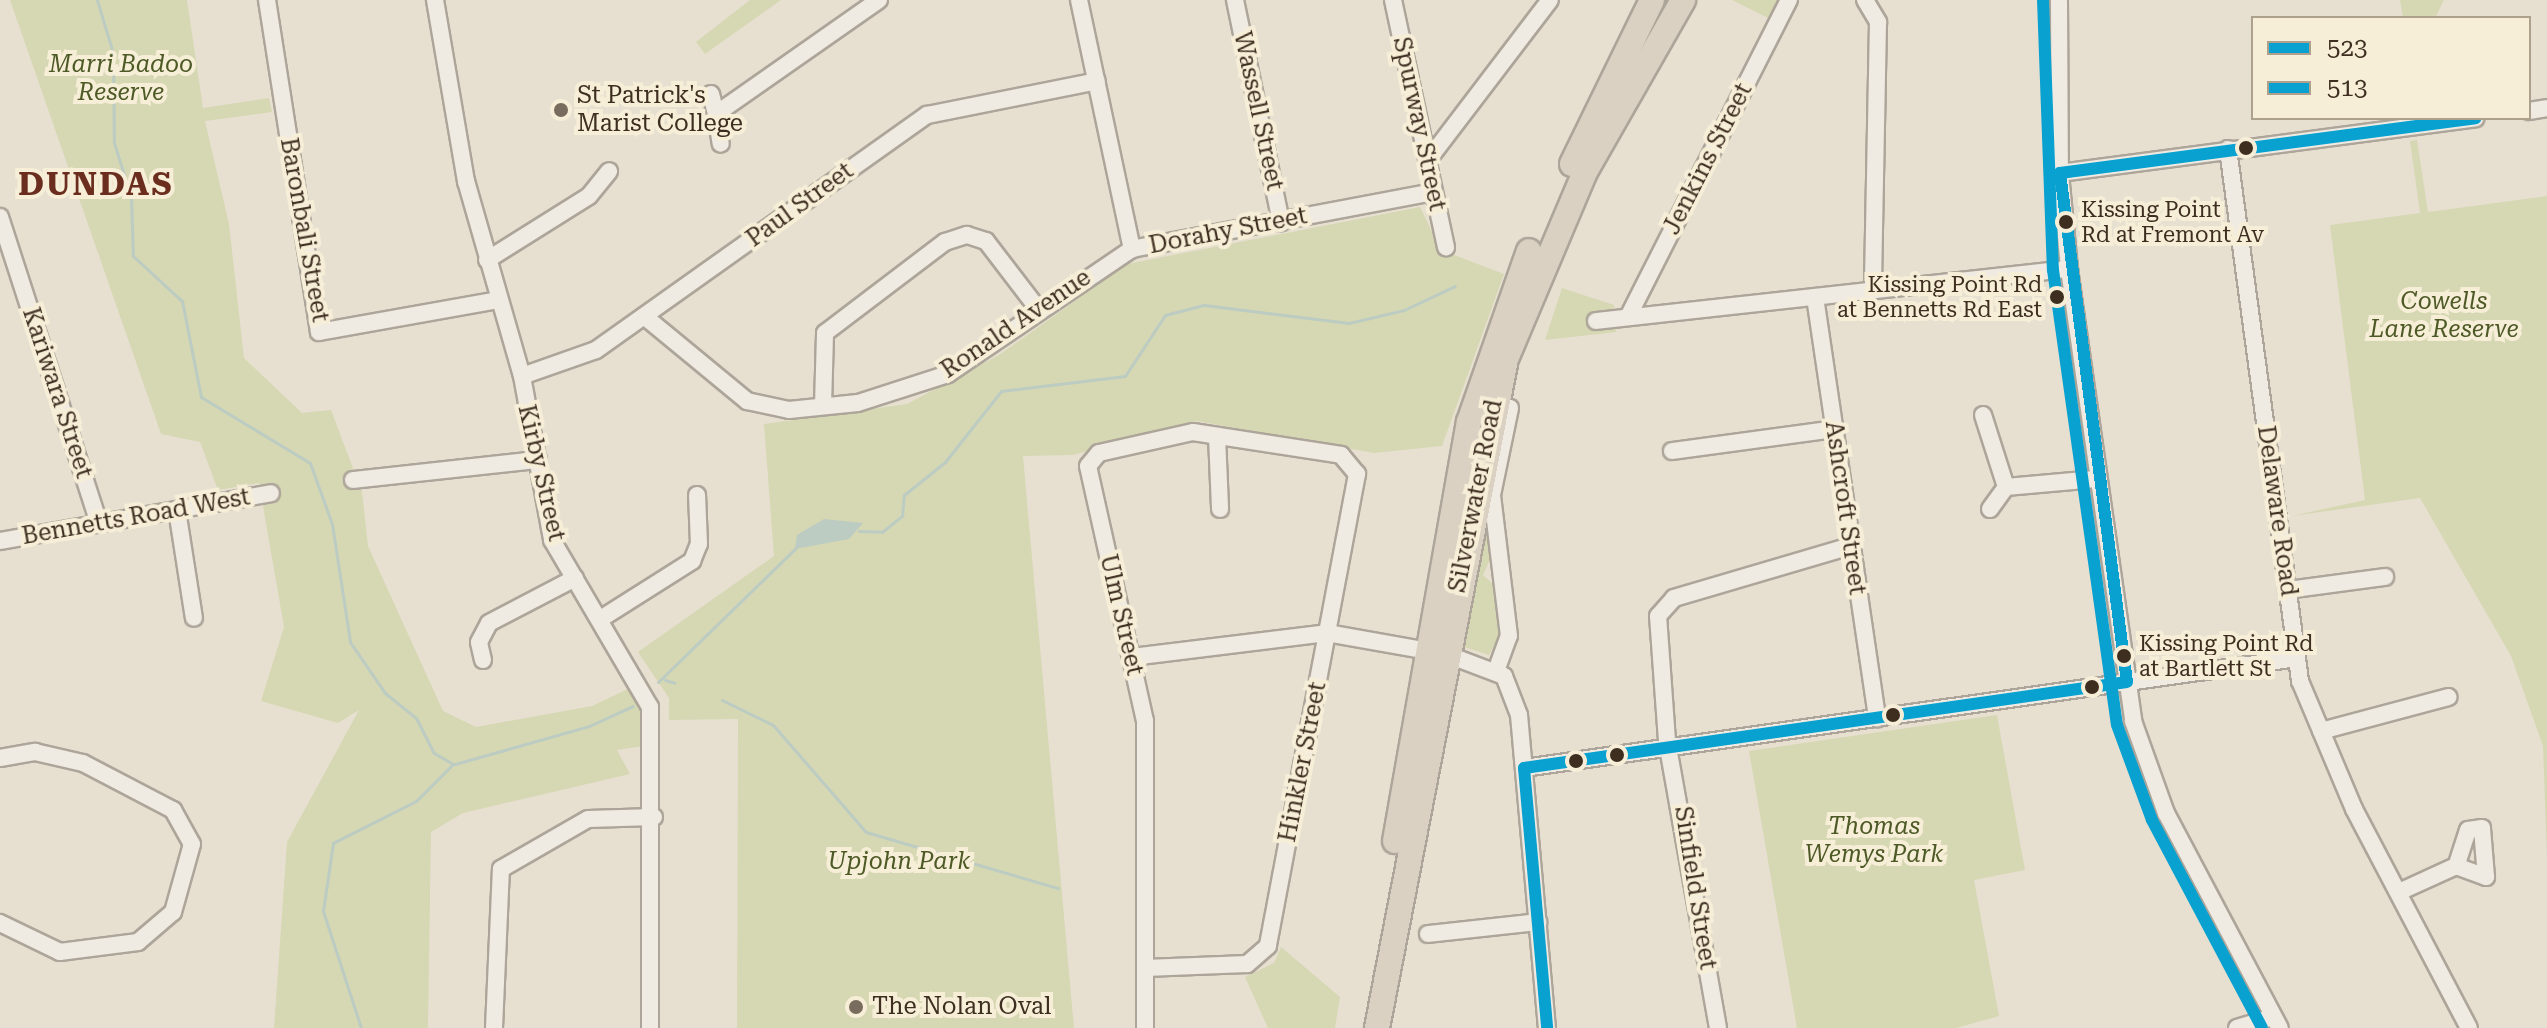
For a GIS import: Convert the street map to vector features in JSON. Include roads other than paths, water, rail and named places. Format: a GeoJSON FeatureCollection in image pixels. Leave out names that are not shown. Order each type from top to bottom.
{"type":"FeatureCollection","features":[{"type":"Feature","properties":{"kind":"highway","name":"Silverwater Road"},"geometry":{"type":"LineString","coordinates":[[1377,1028],[1436,652],[1461,459],[1497,330],[1652,0]]}},
{"type":"Feature","properties":{"kind":"highway","name":"Silverwater Road"},"geometry":{"type":"LineString","coordinates":[[1361,1028],[1436,652],[1506,359],[1585,172],[1683,0]]}},
{"type":"Feature","properties":{"kind":"street","name":"Baronbali Street"},"geometry":{"type":"LineString","coordinates":[[267,0],[319,332],[498,300]]}},
{"type":"Feature","properties":{"kind":"street","name":"Kirby Street"},"geometry":{"type":"LineString","coordinates":[[435,0],[466,181],[522,376],[552,540],[602,618],[650,707],[654,817],[650,1028]]}},
{"type":"Feature","properties":{"kind":"street"},"geometry":{"type":"LineString","coordinates":[[716,114],[879,0]]}},
{"type":"Feature","properties":{"kind":"street","name":"Dorahy Street"},"geometry":{"type":"LineString","coordinates":[[1079,0],[1132,249],[1433,192]]}},
{"type":"Feature","properties":{"kind":"street","name":"Wassell Street"},"geometry":{"type":"LineString","coordinates":[[1235,0],[1281,222]]}},
{"type":"Feature","properties":{"kind":"street","name":"Spurway Street"},"geometry":{"type":"LineString","coordinates":[[1393,0],[1446,247]]}},
{"type":"Feature","properties":{"kind":"street"},"geometry":{"type":"LineString","coordinates":[[1428,160],[1550,0]]}},
{"type":"Feature","properties":{"kind":"street","name":"Jenkins Street"},"geometry":{"type":"LineString","coordinates":[[1628,317],[1789,0]]}},
{"type":"Feature","properties":{"kind":"street"},"geometry":{"type":"LineString","coordinates":[[1865,0],[1878,22],[1873,291]]}},
{"type":"Feature","properties":{"kind":"street"},"geometry":{"type":"LineString","coordinates":[[2059,0],[2060,173],[2069,269],[2096,479],[2127,682],[2156,792],[2277,1023],[2237,1028]]}},
{"type":"Feature","properties":{"kind":"street","name":"Paul Street"},"geometry":{"type":"LineString","coordinates":[[522,376],[584,357],[927,115],[1097,81]]}},
{"type":"Feature","properties":{"kind":"street"},"geometry":{"type":"LineString","coordinates":[[711,94],[721,144]]}},
{"type":"Feature","properties":{"kind":"street"},"geometry":{"type":"LineString","coordinates":[[2060,173],[2459,120]]}},
{"type":"Feature","properties":{"kind":"street","name":"Delaware Road"},"geometry":{"type":"LineString","coordinates":[[2228,149],[2297,658],[2321,731],[2469,1028]]}},
{"type":"Feature","properties":{"kind":"street"},"geometry":{"type":"LineString","coordinates":[[487,260],[589,196],[609,171]]}},
{"type":"Feature","properties":{"kind":"street","name":"Kariwara Street"},"geometry":{"type":"LineString","coordinates":[[0,217],[99,523]]}},
{"type":"Feature","properties":{"kind":"street"},"geometry":{"type":"LineString","coordinates":[[823,406],[825,333],[945,242],[967,235],[986,241],[1039,310]]}},
{"type":"Feature","properties":{"kind":"street","name":"Ronald Avenue"},"geometry":{"type":"LineString","coordinates":[[644,316],[747,401],[775,409],[823,406],[894,395],[948,374],[1132,249]]}},
{"type":"Feature","properties":{"kind":"street"},"geometry":{"type":"LineString","coordinates":[[1596,321],[2069,269]]}},
{"type":"Feature","properties":{"kind":"street","name":"Ashcroft Street"},"geometry":{"type":"LineString","coordinates":[[1815,297],[1877,718]]}},
{"type":"Feature","properties":{"kind":"street"},"geometry":{"type":"LineString","coordinates":[[1496,671],[1509,636],[1492,495],[1510,408]]}},
{"type":"Feature","properties":{"kind":"street"},"geometry":{"type":"LineString","coordinates":[[1983,415],[2006,487]]}},
{"type":"Feature","properties":{"kind":"street"},"geometry":{"type":"LineString","coordinates":[[1672,451],[1834,429]]}},
{"type":"Feature","properties":{"kind":"street","name":"Ulm Street"},"geometry":{"type":"LineString","coordinates":[[1145,1028],[1145,721],[1088,466],[1099,453],[1193,432],[1341,455]]}},
{"type":"Feature","properties":{"kind":"street"},"geometry":{"type":"LineString","coordinates":[[1217,436],[1220,509]]}},
{"type":"Feature","properties":{"kind":"street","name":"Hinkler Street"},"geometry":{"type":"LineString","coordinates":[[1145,968],[1247,964],[1268,946],[1357,474],[1341,455]]}},
{"type":"Feature","properties":{"kind":"street"},"geometry":{"type":"LineString","coordinates":[[353,480],[538,460]]}},
{"type":"Feature","properties":{"kind":"street"},"geometry":{"type":"LineString","coordinates":[[1990,509],[2006,487],[2096,479]]}},
{"type":"Feature","properties":{"kind":"street","name":"Bennetts Road West"},"geometry":{"type":"LineString","coordinates":[[0,541],[271,493]]}},
{"type":"Feature","properties":{"kind":"street"},"geometry":{"type":"LineString","coordinates":[[602,618],[692,561],[699,544],[697,495]]}},
{"type":"Feature","properties":{"kind":"street"},"geometry":{"type":"LineString","coordinates":[[177,510],[194,618]]}},
{"type":"Feature","properties":{"kind":"street","name":"Sinfield Street"},"geometry":{"type":"LineString","coordinates":[[1718,1028],[1670,748],[1658,632],[1664,605],[1851,546]]}},
{"type":"Feature","properties":{"kind":"street"},"geometry":{"type":"LineString","coordinates":[[2287,590],[2385,577]]}},
{"type":"Feature","properties":{"kind":"street"},"geometry":{"type":"LineString","coordinates":[[483,660],[479,642],[489,623],[575,578]]}},
{"type":"Feature","properties":{"kind":"street"},"geometry":{"type":"LineString","coordinates":[[1132,657],[1327,633],[1436,652],[1496,671],[1516,698],[1547,1028]]}},
{"type":"Feature","properties":{"kind":"street"},"geometry":{"type":"LineString","coordinates":[[1524,768],[2297,658]]}},
{"type":"Feature","properties":{"kind":"street"},"geometry":{"type":"LineString","coordinates":[[2321,731],[2449,697]]}},
{"type":"Feature","properties":{"kind":"street"},"geometry":{"type":"LineString","coordinates":[[0,758],[35,752],[83,763],[173,810],[192,844],[173,912],[138,942],[60,952],[0,923]]}},
{"type":"Feature","properties":{"kind":"street"},"geometry":{"type":"LineString","coordinates":[[494,1028],[501,869],[588,819],[654,817]]}},
{"type":"Feature","properties":{"kind":"street"},"geometry":{"type":"LineString","coordinates":[[2399,892],[2456,866]]}},
{"type":"Feature","properties":{"kind":"street"},"geometry":{"type":"LineString","coordinates":[[1428,934],[1538,922]]}},
{"type":"Feature","properties":{"kind":"waterway"},"geometry":{"type":"LineString","coordinates":[[97,0],[113,53],[114,143],[131,197],[133,256],[182,301],[201,397],[310,463],[332,524],[350,642],[385,693],[416,718],[434,753],[453,764],[416,801],[333,843],[323,911],[361,1028]]}},
{"type":"Feature","properties":{"kind":"waterway"},"geometry":{"type":"LineString","coordinates":[[859,531],[882,532],[902,516],[904,495],[945,462],[1001,391],[1125,376],[1165,315],[1204,305],[1349,323],[1404,310],[1455,286]]}},
{"type":"Feature","properties":{"kind":"waterway"},"geometry":{"type":"LineString","coordinates":[[658,682],[796,548]]}},
{"type":"Feature","properties":{"kind":"waterway"},"geometry":{"type":"LineString","coordinates":[[665,680],[675,683]]}},
{"type":"Feature","properties":{"kind":"waterway"},"geometry":{"type":"LineString","coordinates":[[722,700],[773,725],[866,832],[1058,888]]}},
{"type":"Feature","properties":{"kind":"waterway"},"geometry":{"type":"LineString","coordinates":[[455,764],[589,726],[633,706]]}},
{"type":"Feature","properties":{"kind":"place","name":"St Patrick's Marist College"},"geometry":{"type":"Point","coordinates":[561,110]}},
{"type":"Feature","properties":{"kind":"place","name":"Kissing Point Rd at Fremont Av"},"geometry":{"type":"Point","coordinates":[2066,222]}},
{"type":"Feature","properties":{"kind":"place","name":"Kissing Point Rd at Bennetts Rd East"},"geometry":{"type":"Point","coordinates":[2057,297]}},
{"type":"Feature","properties":{"kind":"place","name":"Kissing Point Rd at Bartlett St"},"geometry":{"type":"Point","coordinates":[2124,656]}},
{"type":"Feature","properties":{"kind":"place","name":"The Nolan Oval"},"geometry":{"type":"Point","coordinates":[856,1007]}},
{"type":"Feature","properties":{"kind":"district","name":"DUNDAS"},"geometry":{"type":"Point","coordinates":[96,184]}},
{"type":"Feature","properties":{"kind":"park label","name":"Marri Badoo Reserve"},"geometry":{"type":"Point","coordinates":[121,79]}},
{"type":"Feature","properties":{"kind":"park label","name":"Cowells Lane Reserve"},"geometry":{"type":"Point","coordinates":[2444,316]}},
{"type":"Feature","properties":{"kind":"park label","name":"Thomas Wemys Park"},"geometry":{"type":"Point","coordinates":[1874,841]}},
{"type":"Feature","properties":{"kind":"park label","name":"Upjohn Park"},"geometry":{"type":"Point","coordinates":[899,862]}}]}
